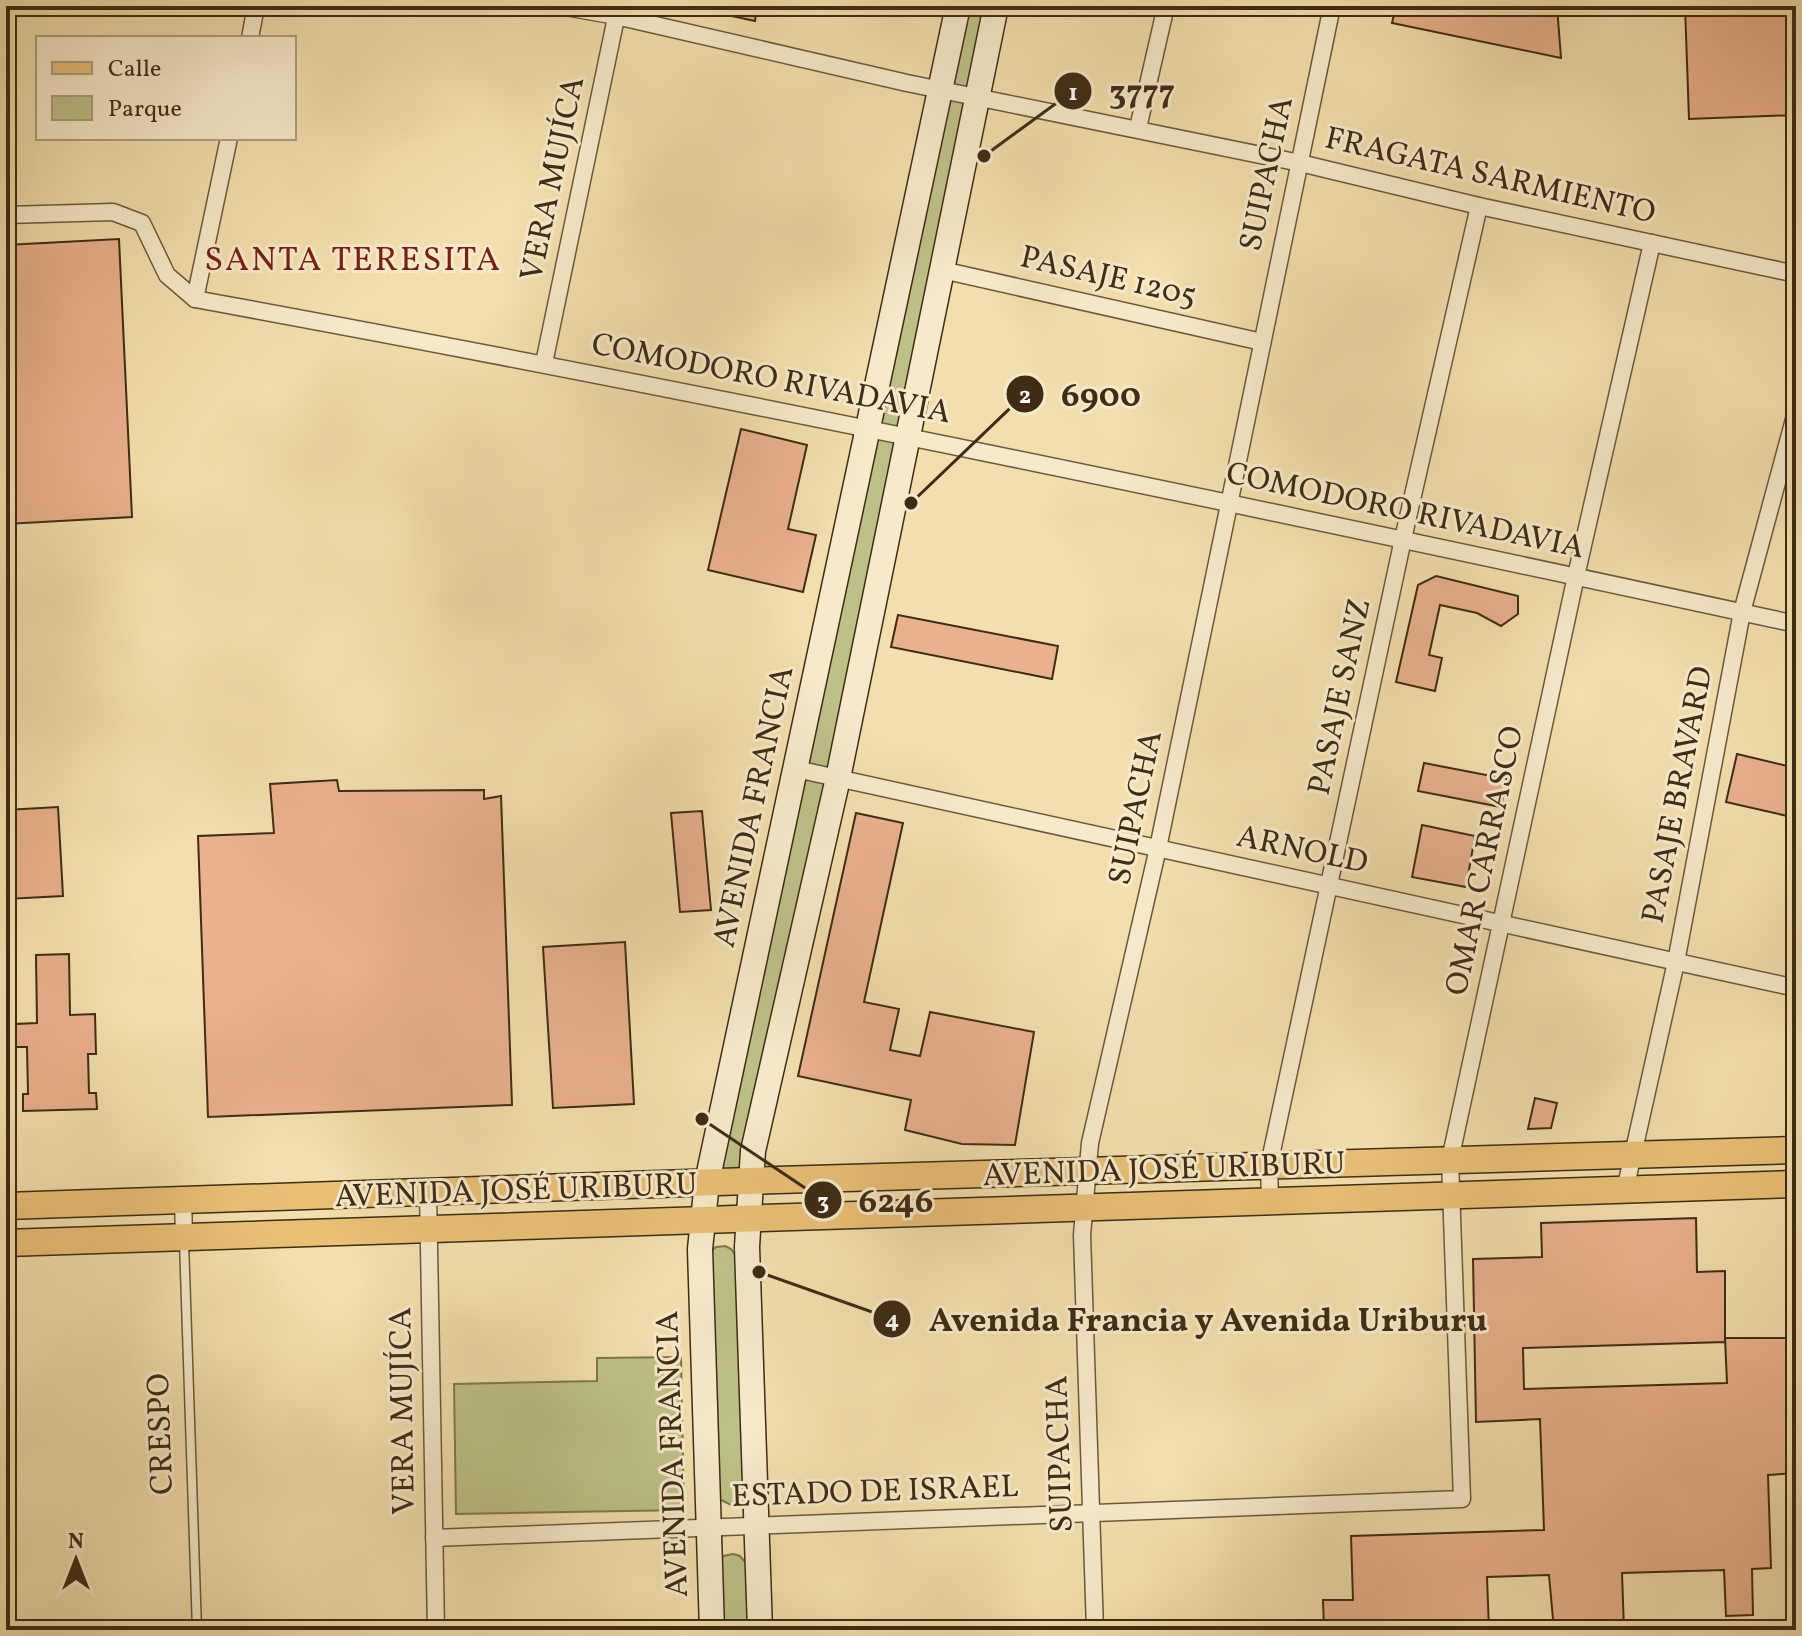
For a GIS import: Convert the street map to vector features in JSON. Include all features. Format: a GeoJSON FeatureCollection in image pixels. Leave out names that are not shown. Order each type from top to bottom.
{"type":"FeatureCollection","features":[{"type":"Feature","properties":{"kind":"main road","name":"AVENIDA FRANCIA"},"geometry":{"type":"LineString","coordinates":[[712,1630],[701,1220],[958,6]]}},
{"type":"Feature","properties":{"kind":"main road"},"geometry":{"type":"LineString","coordinates":[[760,1630],[747,1247],[753,1151],[838,778],[996,6]]}},
{"type":"Feature","properties":{"kind":"main road","name":"AVENIDA JOSÉ URIBURU"},"geometry":{"type":"LineString","coordinates":[[6,1206],[750,1180],[1796,1150]]}},
{"type":"Feature","properties":{"kind":"main road","name":"AVENIDA JOSÉ URIBURU"},"geometry":{"type":"LineString","coordinates":[[6,1243],[1796,1184]]}},
{"type":"Feature","properties":{"kind":"street"},"geometry":{"type":"LineString","coordinates":[[250,36],[256,6]]}},
{"type":"Feature","properties":{"kind":"street","name":"FRAGATA SARMIENTO"},"geometry":{"type":"LineString","coordinates":[[560,6],[617,11],[941,90],[1138,128],[1796,274]]}},
{"type":"Feature","properties":{"kind":"street"},"geometry":{"type":"LineString","coordinates":[[1138,128],[1166,6]]}},
{"type":"Feature","properties":{"kind":"street","name":"SUIPACHA"},"geometry":{"type":"LineString","coordinates":[[1095,1630],[1082,1235],[1090,1143],[1158,848],[1332,6]]}},
{"type":"Feature","properties":{"kind":"street","name":"VERA MUJÍCA"},"geometry":{"type":"LineString","coordinates":[[544,363],[617,11]]}},
{"type":"Feature","properties":{"kind":"street"},"geometry":{"type":"LineString","coordinates":[[6,215],[113,212],[142,223],[167,275],[195,299],[229,140]]}},
{"type":"Feature","properties":{"kind":"street","name":"PASAJE SANZ"},"geometry":{"type":"LineString","coordinates":[[1270,1201],[1269,1165],[1403,539],[1479,206]]}},
{"type":"Feature","properties":{"kind":"street","name":"OMAR CARRASCO"},"geometry":{"type":"LineString","coordinates":[[1462,1499],[1450,1160],[1576,576],[1652,243]]}},
{"type":"Feature","properties":{"kind":"street","name":"PASAJE 1205"},"geometry":{"type":"LineString","coordinates":[[942,270],[1262,342]]}},
{"type":"Feature","properties":{"kind":"street","name":"COMODORO RIVADAVIA"},"geometry":{"type":"LineString","coordinates":[[195,299],[869,427],[1796,624]]}},
{"type":"Feature","properties":{"kind":"street","name":"PASAJE BRAVARD"},"geometry":{"type":"LineString","coordinates":[[1625,1190],[1676,962],[1742,612],[1796,412]]}},
{"type":"Feature","properties":{"kind":"street","name":"ARNOLD"},"geometry":{"type":"LineString","coordinates":[[796,769],[1796,988]]}},
{"type":"Feature","properties":{"kind":"street","name":"VERA MUJÍCA"},"geometry":{"type":"LineString","coordinates":[[428,1192],[436,1630]]}},
{"type":"Feature","properties":{"kind":"street"},"geometry":{"type":"LineString","coordinates":[[183,1200],[184,1237]]}},
{"type":"Feature","properties":{"kind":"street","name":"ESTADO DE ISRAEL"},"geometry":{"type":"LineString","coordinates":[[434,1538],[1462,1499]]}},
{"type":"Feature","properties":{"kind":"lane","name":"CRESPO"},"geometry":{"type":"LineString","coordinates":[[184,1237],[197,1630]]}},
{"type":"Feature","properties":{"kind":"green space"},"geometry":{"type":"Polygon","coordinates":[[[958,6],[996,6],[750,1180],[707,1182],[958,6]]]}},
{"type":"Feature","properties":{"kind":"green space"},"geometry":{"type":"Polygon","coordinates":[[[725,1246],[736,1256],[744,1487],[738,1502],[731,1505],[717,1498],[711,1251],[725,1246]]]}},
{"type":"Feature","properties":{"kind":"green space"},"geometry":{"type":"Polygon","coordinates":[[[681,1357],[684,1510],[456,1514],[454,1384],[597,1381],[597,1358],[681,1357]]]}},
{"type":"Feature","properties":{"kind":"green space"},"geometry":{"type":"Polygon","coordinates":[[[733,1554],[746,1563],[748,1630],[721,1630],[719,1562],[723,1556],[733,1554]]]}},
{"type":"Feature","properties":{"kind":"building"},"geometry":{"type":"Polygon","coordinates":[[[714,6],[757,6],[755,21],[713,12],[714,6]]]}},
{"type":"Feature","properties":{"kind":"building"},"geometry":{"type":"Polygon","coordinates":[[[1396,6],[1557,6],[1561,58],[1392,23],[1396,6]]]}},
{"type":"Feature","properties":{"kind":"building"},"geometry":{"type":"Polygon","coordinates":[[[1685,6],[1796,6],[1796,115],[1689,119],[1685,6]]]}},
{"type":"Feature","properties":{"kind":"building"},"geometry":{"type":"Polygon","coordinates":[[[119,239],[132,517],[6,524],[6,245],[119,239]]]}},
{"type":"Feature","properties":{"kind":"building"},"geometry":{"type":"Polygon","coordinates":[[[741,429],[807,445],[788,529],[816,535],[803,592],[708,570],[741,429]]]}},
{"type":"Feature","properties":{"kind":"building"},"geometry":{"type":"Polygon","coordinates":[[[1436,576],[1518,596],[1518,614],[1501,626],[1477,613],[1440,605],[1429,655],[1442,658],[1435,691],[1396,682],[1418,585],[1436,576]]]}},
{"type":"Feature","properties":{"kind":"building"},"geometry":{"type":"Polygon","coordinates":[[[898,615],[1058,646],[1052,679],[891,647],[898,615]]]}},
{"type":"Feature","properties":{"kind":"building"},"geometry":{"type":"Polygon","coordinates":[[[1737,754],[1796,768],[1796,818],[1726,802],[1737,754]]]}},
{"type":"Feature","properties":{"kind":"building"},"geometry":{"type":"Polygon","coordinates":[[[1424,763],[1507,779],[1501,807],[1418,791],[1424,763]]]}},
{"type":"Feature","properties":{"kind":"building"},"geometry":{"type":"Polygon","coordinates":[[[337,780],[339,791],[484,790],[484,799],[501,796],[512,1105],[208,1117],[198,836],[274,833],[270,784],[337,780]]]}},
{"type":"Feature","properties":{"kind":"building"},"geometry":{"type":"Polygon","coordinates":[[[58,807],[63,896],[6,899],[6,810],[58,807]]]}},
{"type":"Feature","properties":{"kind":"building"},"geometry":{"type":"Polygon","coordinates":[[[702,811],[711,910],[680,912],[671,813],[702,811]]]}},
{"type":"Feature","properties":{"kind":"building"},"geometry":{"type":"Polygon","coordinates":[[[856,813],[903,823],[864,1002],[899,1009],[890,1050],[920,1056],[930,1012],[1034,1032],[1015,1145],[962,1144],[905,1130],[911,1100],[798,1076],[856,813]]]}},
{"type":"Feature","properties":{"kind":"building"},"geometry":{"type":"Polygon","coordinates":[[[1422,825],[1475,836],[1466,887],[1412,877],[1422,825]]]}},
{"type":"Feature","properties":{"kind":"building"},"geometry":{"type":"Polygon","coordinates":[[[625,942],[634,1104],[553,1108],[543,947],[625,942]]]}},
{"type":"Feature","properties":{"kind":"building"},"geometry":{"type":"Polygon","coordinates":[[[69,954],[70,1015],[95,1014],[96,1054],[88,1054],[89,1093],[96,1093],[97,1109],[23,1111],[23,1094],[28,1094],[27,1047],[16,1047],[15,1024],[37,1023],[36,955],[69,954]]]}},
{"type":"Feature","properties":{"kind":"building"},"geometry":{"type":"Polygon","coordinates":[[[1535,1098],[1557,1103],[1551,1128],[1528,1129],[1535,1098]]]}},
{"type":"Feature","properties":{"kind":"building"},"geometry":{"type":"Polygon","coordinates":[[[1696,1218],[1697,1272],[1725,1271],[1725,1338],[1796,1338],[1796,1473],[1768,1475],[1771,1568],[1752,1569],[1753,1615],[1726,1616],[1724,1570],[1622,1573],[1624,1630],[1554,1630],[1549,1575],[1487,1577],[1489,1630],[1324,1630],[1323,1600],[1353,1600],[1351,1536],[1544,1530],[1540,1419],[1476,1422],[1473,1259],[1542,1257],[1541,1223],[1696,1218]],[[1725,1338],[1725,1342],[1523,1348],[1524,1389],[1727,1383],[1725,1338]]]}},
{"type":"Feature","properties":{"kind":"place","name":"3777"},"geometry":{"type":"Point","coordinates":[984,156]}},
{"type":"Feature","properties":{"kind":"place","name":"6900"},"geometry":{"type":"Point","coordinates":[911,503]}},
{"type":"Feature","properties":{"kind":"place","name":"6246"},"geometry":{"type":"Point","coordinates":[702,1119]}},
{"type":"Feature","properties":{"kind":"place","name":"Avenida Francia y Avenida Uriburu"},"geometry":{"type":"Point","coordinates":[759,1272]}},
{"type":"Feature","properties":{"kind":"district","name":"SANTA TERESITA"},"geometry":{"type":"Point","coordinates":[353,261]}}]}
